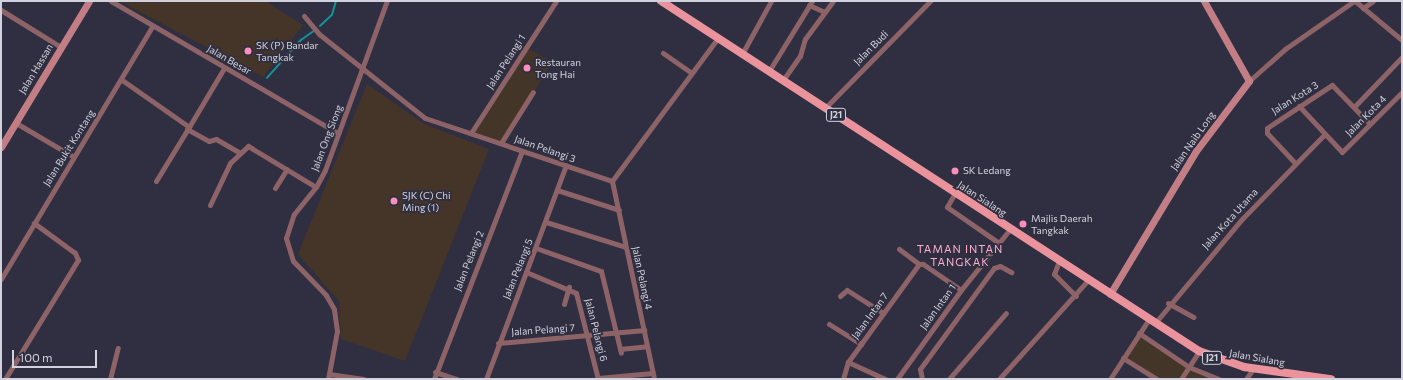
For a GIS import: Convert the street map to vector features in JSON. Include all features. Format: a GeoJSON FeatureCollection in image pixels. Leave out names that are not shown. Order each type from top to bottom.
{"type":"FeatureCollection","features":[{"type":"Feature","properties":{"kind":"main road","name":"Jalan Hassan"},"geometry":{"type":"LineString","coordinates":[[1,147],[89,1]]}},
{"type":"Feature","properties":{"kind":"main road","name":"Jalan Sialang"},"geometry":{"type":"LineString","coordinates":[[661,1],[1199,351],[1223,362],[1253,369],[1331,379]]}},
{"type":"Feature","properties":{"kind":"main road"},"geometry":{"type":"LineString","coordinates":[[1204,1],[1249,81]]}},
{"type":"Feature","properties":{"kind":"main road","name":"Jalan Naib Long"},"geometry":{"type":"LineString","coordinates":[[1110,294],[1196,151],[1249,81]]}},
{"type":"Feature","properties":{"kind":"street","name":"Jalan Besar"},"geometry":{"type":"LineString","coordinates":[[111,1],[152,27],[338,133]]}},
{"type":"Feature","properties":{"kind":"street","name":"Jalan Ong Siong"},"geometry":{"type":"LineString","coordinates":[[329,377],[337,331],[334,309],[326,295],[297,266],[286,245],[290,220],[316,187],[363,70],[387,1]]}},
{"type":"Feature","properties":{"kind":"street","name":"Jalan Pelangi 1"},"geometry":{"type":"LineString","coordinates":[[471,133],[556,1]]}},
{"type":"Feature","properties":{"kind":"street"},"geometry":{"type":"LineString","coordinates":[[742,54],[771,1]]}},
{"type":"Feature","properties":{"kind":"street"},"geometry":{"type":"LineString","coordinates":[[783,80],[798,59],[804,39],[833,1]]}},
{"type":"Feature","properties":{"kind":"street","name":"Jalan Budi"},"geometry":{"type":"LineString","coordinates":[[825,108],[930,1]]}},
{"type":"Feature","properties":{"kind":"street"},"geometry":{"type":"LineString","coordinates":[[1249,81],[1285,49],[1355,1],[1402,40]]}},
{"type":"Feature","properties":{"kind":"street"},"geometry":{"type":"LineString","coordinates":[[1363,8],[1372,1]]}},
{"type":"Feature","properties":{"kind":"street"},"geometry":{"type":"LineString","coordinates":[[769,71],[811,3],[825,12]]}},
{"type":"Feature","properties":{"kind":"street"},"geometry":{"type":"LineString","coordinates":[[1,10],[60,47]]}},
{"type":"Feature","properties":{"kind":"street","name":"Jalan Pelangi 3"},"geometry":{"type":"LineString","coordinates":[[304,16],[319,34],[425,118],[612,181]]}},
{"type":"Feature","properties":{"kind":"street","name":"Jalan Bukit Kontang"},"geometry":{"type":"LineString","coordinates":[[1,279],[122,80],[152,27]]}},
{"type":"Feature","properties":{"kind":"street"},"geometry":{"type":"LineString","coordinates":[[612,181],[718,38]]}},
{"type":"Feature","properties":{"kind":"street"},"geometry":{"type":"LineString","coordinates":[[663,53],[692,73]]}},
{"type":"Feature","properties":{"kind":"street"},"geometry":{"type":"LineString","coordinates":[[1354,107],[1402,57]]}},
{"type":"Feature","properties":{"kind":"street"},"geometry":{"type":"LineString","coordinates":[[156,181],[224,68]]}},
{"type":"Feature","properties":{"kind":"street"},"geometry":{"type":"LineString","coordinates":[[122,80],[188,128],[209,141],[216,139],[240,153]]}},
{"type":"Feature","properties":{"kind":"street","name":"Jalan Kota 3"},"geometry":{"type":"LineString","coordinates":[[1295,163],[1267,133],[1270,124],[1332,86],[1370,124]]}},
{"type":"Feature","properties":{"kind":"street"},"geometry":{"type":"LineString","coordinates":[[501,143],[532,92]]}},
{"type":"Feature","properties":{"kind":"street","name":"Jalan Kota 4"},"geometry":{"type":"LineString","coordinates":[[1325,134],[1342,152],[1402,92]]}},
{"type":"Feature","properties":{"kind":"street"},"geometry":{"type":"LineString","coordinates":[[1299,106],[1325,134]]}},
{"type":"Feature","properties":{"kind":"street"},"geometry":{"type":"LineString","coordinates":[[16,123],[74,157]]}},
{"type":"Feature","properties":{"kind":"street","name":"Jalan Kota Utama"},"geometry":{"type":"LineString","coordinates":[[1110,379],[1139,333],[1152,321],[1241,220],[1325,134]]}},
{"type":"Feature","properties":{"kind":"street"},"geometry":{"type":"LineString","coordinates":[[210,205],[230,163],[249,146],[316,187]]}},
{"type":"Feature","properties":{"kind":"street","name":"Jalan Pelangi 2"},"geometry":{"type":"LineString","coordinates":[[434,379],[435,372],[522,151]]}},
{"type":"Feature","properties":{"kind":"street","name":"Jalan Pelangi 5"},"geometry":{"type":"LineString","coordinates":[[486,379],[498,343],[546,222],[566,166]]}},
{"type":"Feature","properties":{"kind":"street"},"geometry":{"type":"LineString","coordinates":[[275,188],[287,169]]}},
{"type":"Feature","properties":{"kind":"street","name":"Jalan Pelangi 4"},"geometry":{"type":"LineString","coordinates":[[612,181],[654,376]]}},
{"type":"Feature","properties":{"kind":"street"},"geometry":{"type":"LineString","coordinates":[[557,190],[619,210]]}},
{"type":"Feature","properties":{"kind":"street"},"geometry":{"type":"LineString","coordinates":[[955,193],[947,207],[999,243]]}},
{"type":"Feature","properties":{"kind":"street"},"geometry":{"type":"LineString","coordinates":[[546,222],[626,247]]}},
{"type":"Feature","properties":{"kind":"street"},"geometry":{"type":"LineString","coordinates":[[5,379],[78,260],[75,253],[34,223]]}},
{"type":"Feature","properties":{"kind":"street","name":"Jalan Intan 1"},"geometry":{"type":"LineString","coordinates":[[897,379],[961,290],[1010,229]]}},
{"type":"Feature","properties":{"kind":"street"},"geometry":{"type":"LineString","coordinates":[[536,248],[601,271],[620,351],[647,346]]}},
{"type":"Feature","properties":{"kind":"street"},"geometry":{"type":"LineString","coordinates":[[899,249],[918,265],[961,290]]}},
{"type":"Feature","properties":{"kind":"street"},"geometry":{"type":"LineString","coordinates":[[1059,261],[1054,274],[1076,296]]}},
{"type":"Feature","properties":{"kind":"street","name":"Jalan Intan 7"},"geometry":{"type":"LineString","coordinates":[[843,379],[848,362],[918,265]]}},
{"type":"Feature","properties":{"kind":"street"},"geometry":{"type":"LineString","coordinates":[[922,379],[920,369],[994,268],[1000,266],[1011,272]]}},
{"type":"Feature","properties":{"kind":"street"},"geometry":{"type":"LineString","coordinates":[[526,272],[569,287],[564,304]]}},
{"type":"Feature","properties":{"kind":"street"},"geometry":{"type":"LineString","coordinates":[[999,379],[1076,296],[1088,280]]}},
{"type":"Feature","properties":{"kind":"street","name":"Jalan Pelangi 6"},"geometry":{"type":"LineString","coordinates":[[569,287],[578,296],[589,336],[598,378]]}},
{"type":"Feature","properties":{"kind":"street"},"geometry":{"type":"LineString","coordinates":[[840,296],[847,290],[882,313]]}},
{"type":"Feature","properties":{"kind":"street"},"geometry":{"type":"LineString","coordinates":[[1168,303],[1193,318]]}},
{"type":"Feature","properties":{"kind":"street"},"geometry":{"type":"LineString","coordinates":[[949,379],[1006,312]]}},
{"type":"Feature","properties":{"kind":"street"},"geometry":{"type":"LineString","coordinates":[[828,324],[860,344]]}},
{"type":"Feature","properties":{"kind":"street","name":"Jalan Pelangi 7"},"geometry":{"type":"LineString","coordinates":[[498,343],[644,330]]}},
{"type":"Feature","properties":{"kind":"street"},"geometry":{"type":"LineString","coordinates":[[1139,333],[1189,367],[1219,379]]}},
{"type":"Feature","properties":{"kind":"street"},"geometry":{"type":"LineString","coordinates":[[110,379],[118,348]]}},
{"type":"Feature","properties":{"kind":"street"},"geometry":{"type":"LineString","coordinates":[[1181,379],[1199,351]]}},
{"type":"Feature","properties":{"kind":"street"},"geometry":{"type":"LineString","coordinates":[[1123,358],[1156,379]]}},
{"type":"Feature","properties":{"kind":"street"},"geometry":{"type":"LineString","coordinates":[[848,362],[885,379]]}},
{"type":"Feature","properties":{"kind":"street"},"geometry":{"type":"LineString","coordinates":[[1246,379],[1253,369]]}},
{"type":"Feature","properties":{"kind":"street"},"geometry":{"type":"LineString","coordinates":[[435,372],[457,379]]}},
{"type":"Feature","properties":{"kind":"street"},"geometry":{"type":"LineString","coordinates":[[598,378],[654,376]]}},
{"type":"Feature","properties":{"kind":"street"},"geometry":{"type":"LineString","coordinates":[[329,377],[364,379]]}},
{"type":"Feature","properties":{"kind":"shaded area","name":"SK (P) Bandar Tangkak"},"geometry":{"type":"Polygon","coordinates":[[[119,1],[265,1],[303,25],[263,77],[119,1]]]}},
{"type":"Feature","properties":{"kind":"shaded area"},"geometry":{"type":"Polygon","coordinates":[[[525,46],[552,62],[504,142],[470,131],[525,46]]]}},
{"type":"Feature","properties":{"kind":"shaded area","name":"SJK (C) Chi Ming (1)"},"geometry":{"type":"Polygon","coordinates":[[[367,84],[424,124],[489,149],[405,361],[341,339],[339,301],[298,254],[367,84]]]}},
{"type":"Feature","properties":{"kind":"shaded area"},"geometry":{"type":"Polygon","coordinates":[[[1139,331],[1192,366],[1225,379],[1152,379],[1120,359],[1139,331]]]}},
{"type":"Feature","properties":{"kind":"waterway"},"geometry":{"type":"LineString","coordinates":[[320,26],[332,15],[336,1]]}},
{"type":"Feature","properties":{"kind":"waterway"},"geometry":{"type":"LineString","coordinates":[[267,78],[301,40],[314,31]]}},
{"type":"Feature","properties":{"kind":"place","name":"SK (P) Bandar Tangkak"},"geometry":{"type":"Point","coordinates":[248,51]}},
{"type":"Feature","properties":{"kind":"place","name":"Restauran Tong Hai"},"geometry":{"type":"Point","coordinates":[527,68]}},
{"type":"Feature","properties":{"kind":"place","name":"SK Ledang"},"geometry":{"type":"Point","coordinates":[955,171]}},
{"type":"Feature","properties":{"kind":"place","name":"SJK (C) Chi Ming (1)"},"geometry":{"type":"Point","coordinates":[394,201]}},
{"type":"Feature","properties":{"kind":"place","name":"Majlis Daerah Tangkak"},"geometry":{"type":"Point","coordinates":[1023,224]}},
{"type":"Feature","properties":{"kind":"district","name":"TAMAN INTAN TANGKAK"},"geometry":{"type":"Point","coordinates":[960,256]}}]}
